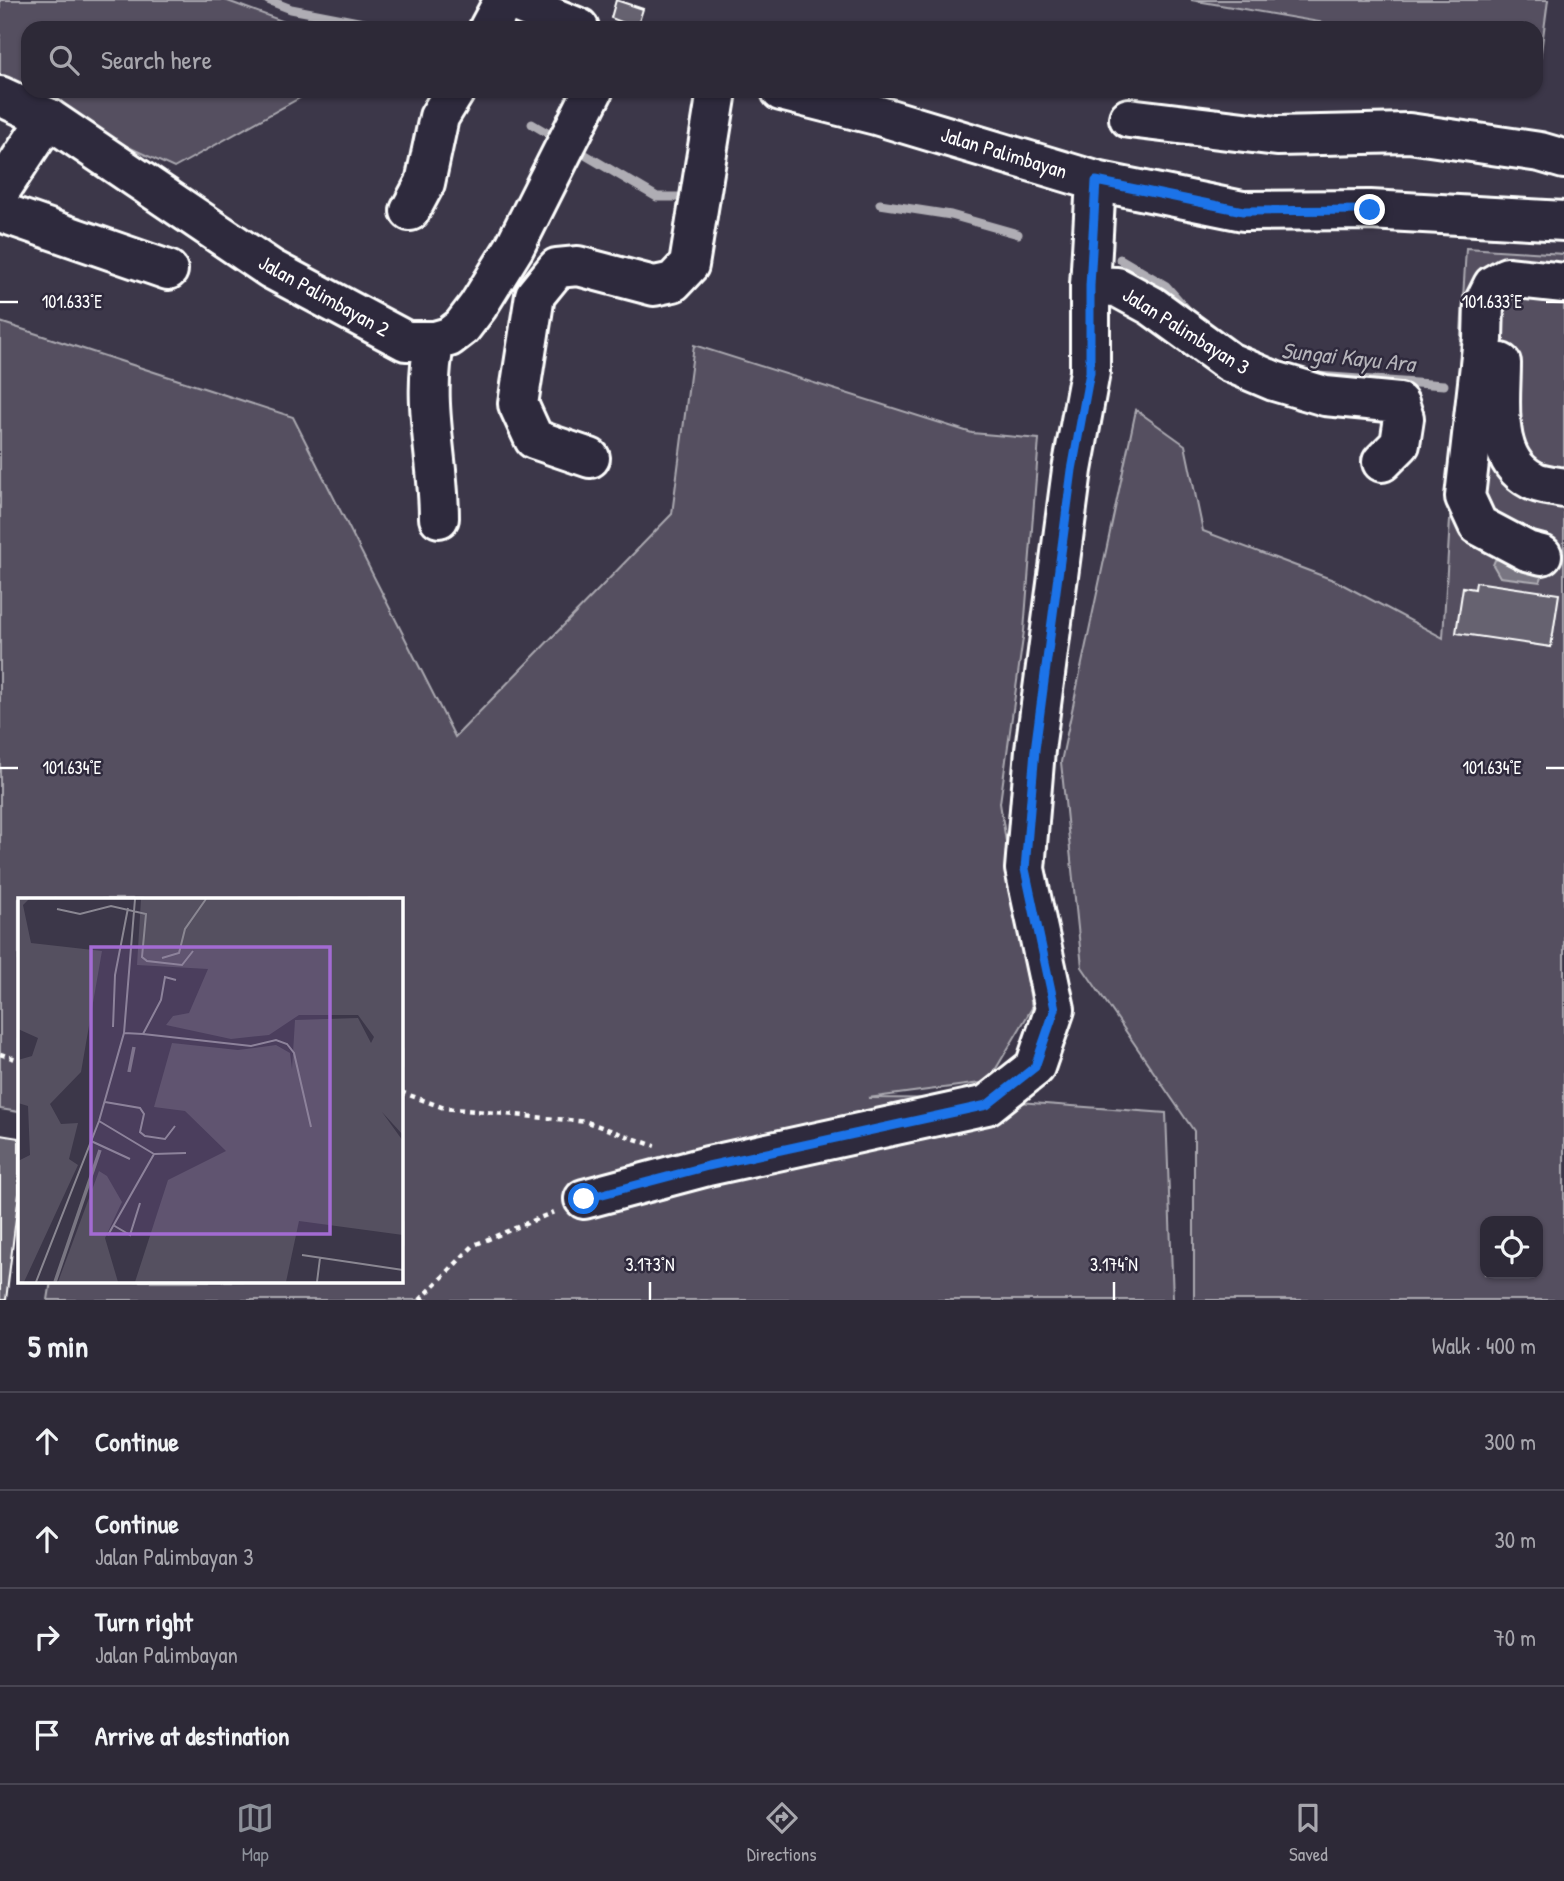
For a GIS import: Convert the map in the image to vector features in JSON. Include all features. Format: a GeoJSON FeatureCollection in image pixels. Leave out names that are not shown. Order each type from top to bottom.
{"type":"FeatureCollection","features":[{"type":"Feature","properties":{"kind":"street"},"geometry":{"type":"LineString","coordinates":[[493,21],[504,0]]}},
{"type":"Feature","properties":{"kind":"street"},"geometry":{"type":"LineString","coordinates":[[510,0],[562,21]]}},
{"type":"Feature","properties":{"kind":"street","name":"Jalan Palimbayan 2"},"geometry":{"type":"LineString","coordinates":[[0,96],[48,118],[271,269],[406,341],[435,341]]}},
{"type":"Feature","properties":{"kind":"street"},"geometry":{"type":"LineString","coordinates":[[410,211],[425,183],[439,117],[451,98]]}},
{"type":"Feature","properties":{"kind":"street"},"geometry":{"type":"LineString","coordinates":[[439,518],[428,393],[429,366],[435,341],[449,337],[462,327],[478,306],[514,248],[589,98]]}},
{"type":"Feature","properties":{"kind":"street"},"geometry":{"type":"LineString","coordinates":[[590,458],[534,439],[518,404],[535,295],[557,268],[578,266],[654,286],[673,282],[689,265],[716,98]]}},
{"type":"Feature","properties":{"kind":"street","name":"Jalan Palimbayan"},"geometry":{"type":"LineString","coordinates":[[808,98],[876,115],[1096,181],[1243,211],[1370,210],[1564,221]]}},
{"type":"Feature","properties":{"kind":"street"},"geometry":{"type":"LineString","coordinates":[[0,191],[48,118]]}},
{"type":"Feature","properties":{"kind":"street"},"geometry":{"type":"LineString","coordinates":[[1129,118],[1277,136],[1409,133],[1540,152],[1564,159]]}},
{"type":"Feature","properties":{"kind":"street"},"geometry":{"type":"LineString","coordinates":[[584,1199],[708,1166],[987,1105],[1035,1067],[1055,1009],[1025,869],[1037,737],[1072,470],[1090,372],[1090,286],[1096,181]]}},
{"type":"Feature","properties":{"kind":"street"},"geometry":{"type":"LineString","coordinates":[[0,212],[168,270]]}},
{"type":"Feature","properties":{"kind":"street"},"geometry":{"type":"LineString","coordinates":[[1542,555],[1527,551],[1478,525],[1465,497],[1483,339],[1484,303],[1493,285],[1507,277],[1564,283]]}},
{"type":"Feature","properties":{"kind":"street","name":"Jalan Palimbayan 3"},"geometry":{"type":"LineString","coordinates":[[1090,286],[1117,287],[1152,306],[1229,362],[1274,382],[1325,396],[1399,403],[1404,418],[1400,444],[1382,462]]}},
{"type":"Feature","properties":{"kind":"street"},"geometry":{"type":"LineString","coordinates":[[1483,339],[1501,362],[1502,435],[1509,461],[1532,480],[1564,488]]}},
{"type":"Feature","properties":{"kind":"path"},"geometry":{"type":"LineString","coordinates":[[0,1054],[18,1060]]}},
{"type":"Feature","properties":{"kind":"path"},"geometry":{"type":"LineString","coordinates":[[402,1092],[444,1108],[587,1122],[660,1148]]}},
{"type":"Feature","properties":{"kind":"path"},"geometry":{"type":"LineString","coordinates":[[419,1300],[474,1245],[584,1199]]}},
{"type":"Feature","properties":{"kind":"shaded area"},"geometry":{"type":"Polygon","coordinates":[[[0,0],[225,0],[282,21],[21,21],[21,98],[0,88],[0,0]]]}},
{"type":"Feature","properties":{"kind":"shaded area"},"geometry":{"type":"Polygon","coordinates":[[[1191,0],[1548,0],[1543,38],[1543,21],[1313,21],[1191,0]]]}},
{"type":"Feature","properties":{"kind":"shaded area"},"geometry":{"type":"Polygon","coordinates":[[[22,98],[299,98],[174,168],[22,98]]]}},
{"type":"Feature","properties":{"kind":"shaded area"},"geometry":{"type":"Polygon","coordinates":[[[1466,248],[1564,254],[1564,1300],[1194,1300],[1194,1131],[1082,967],[1061,762],[1136,410],[1185,445],[1203,531],[1336,581],[1443,638],[1466,248]]]}},
{"type":"Feature","properties":{"kind":"shaded area"},"geometry":{"type":"Polygon","coordinates":[[[0,322],[293,417],[455,737],[672,514],[694,345],[972,433],[1039,439],[1024,631],[1000,803],[1032,1008],[988,1082],[868,1098],[979,1099],[1166,1113],[1173,1300],[48,1300],[51,1282],[402,1282],[402,898],[18,898],[18,1112],[0,1109],[0,322]]]}},
{"type":"Feature","properties":{"kind":"shaded area"},"geometry":{"type":"Polygon","coordinates":[[[1506,557],[1540,570],[1543,574],[1540,582],[1500,577],[1493,565],[1495,560],[1506,557]]]}},
{"type":"Feature","properties":{"kind":"building"},"geometry":{"type":"Polygon","coordinates":[[[616,0],[643,9],[639,21],[619,21],[611,18],[616,0]]]}},
{"type":"Feature","properties":{"kind":"building"},"geometry":{"type":"Polygon","coordinates":[[[1476,582],[1559,594],[1551,647],[1456,633],[1463,587],[1475,589],[1476,582]]]}},
{"type":"Feature","properties":{"kind":"building"},"geometry":{"type":"Polygon","coordinates":[[[0,1135],[18,1138],[18,1201],[6,1300],[0,1300],[0,1135]]]}},
{"type":"Feature","properties":{"kind":"waterway","name":"Sungai Kayu Ara"},"geometry":{"type":"LineString","coordinates":[[268,0],[291,9],[353,21]]}},
{"type":"Feature","properties":{"kind":"waterway","name":"Sungai Kayu Ara"},"geometry":{"type":"LineString","coordinates":[[532,124],[554,137]]}},
{"type":"Feature","properties":{"kind":"waterway","name":"Sungai Kayu Ara"},"geometry":{"type":"LineString","coordinates":[[582,153],[657,197],[685,197]]}},
{"type":"Feature","properties":{"kind":"waterway","name":"Sungai Kayu Ara"},"geometry":{"type":"LineString","coordinates":[[880,204],[951,215],[1018,234]]}},
{"type":"Feature","properties":{"kind":"waterway","name":"Sungai Kayu Ara"},"geometry":{"type":"LineString","coordinates":[[1120,259],[1166,286],[1190,313]]}},
{"type":"Feature","properties":{"kind":"waterway","name":"Sungai Kayu Ara"},"geometry":{"type":"LineString","coordinates":[[1317,376],[1444,385]]}},
{"type":"Feature","properties":{"kind":"route"},"geometry":{"type":"LineString","coordinates":[[584,1199],[708,1166],[987,1105],[1035,1067],[1055,1009],[1025,869],[1035,750],[1072,470],[1090,372],[1090,286],[1096,181],[1243,211],[1370,210]]}}]}
